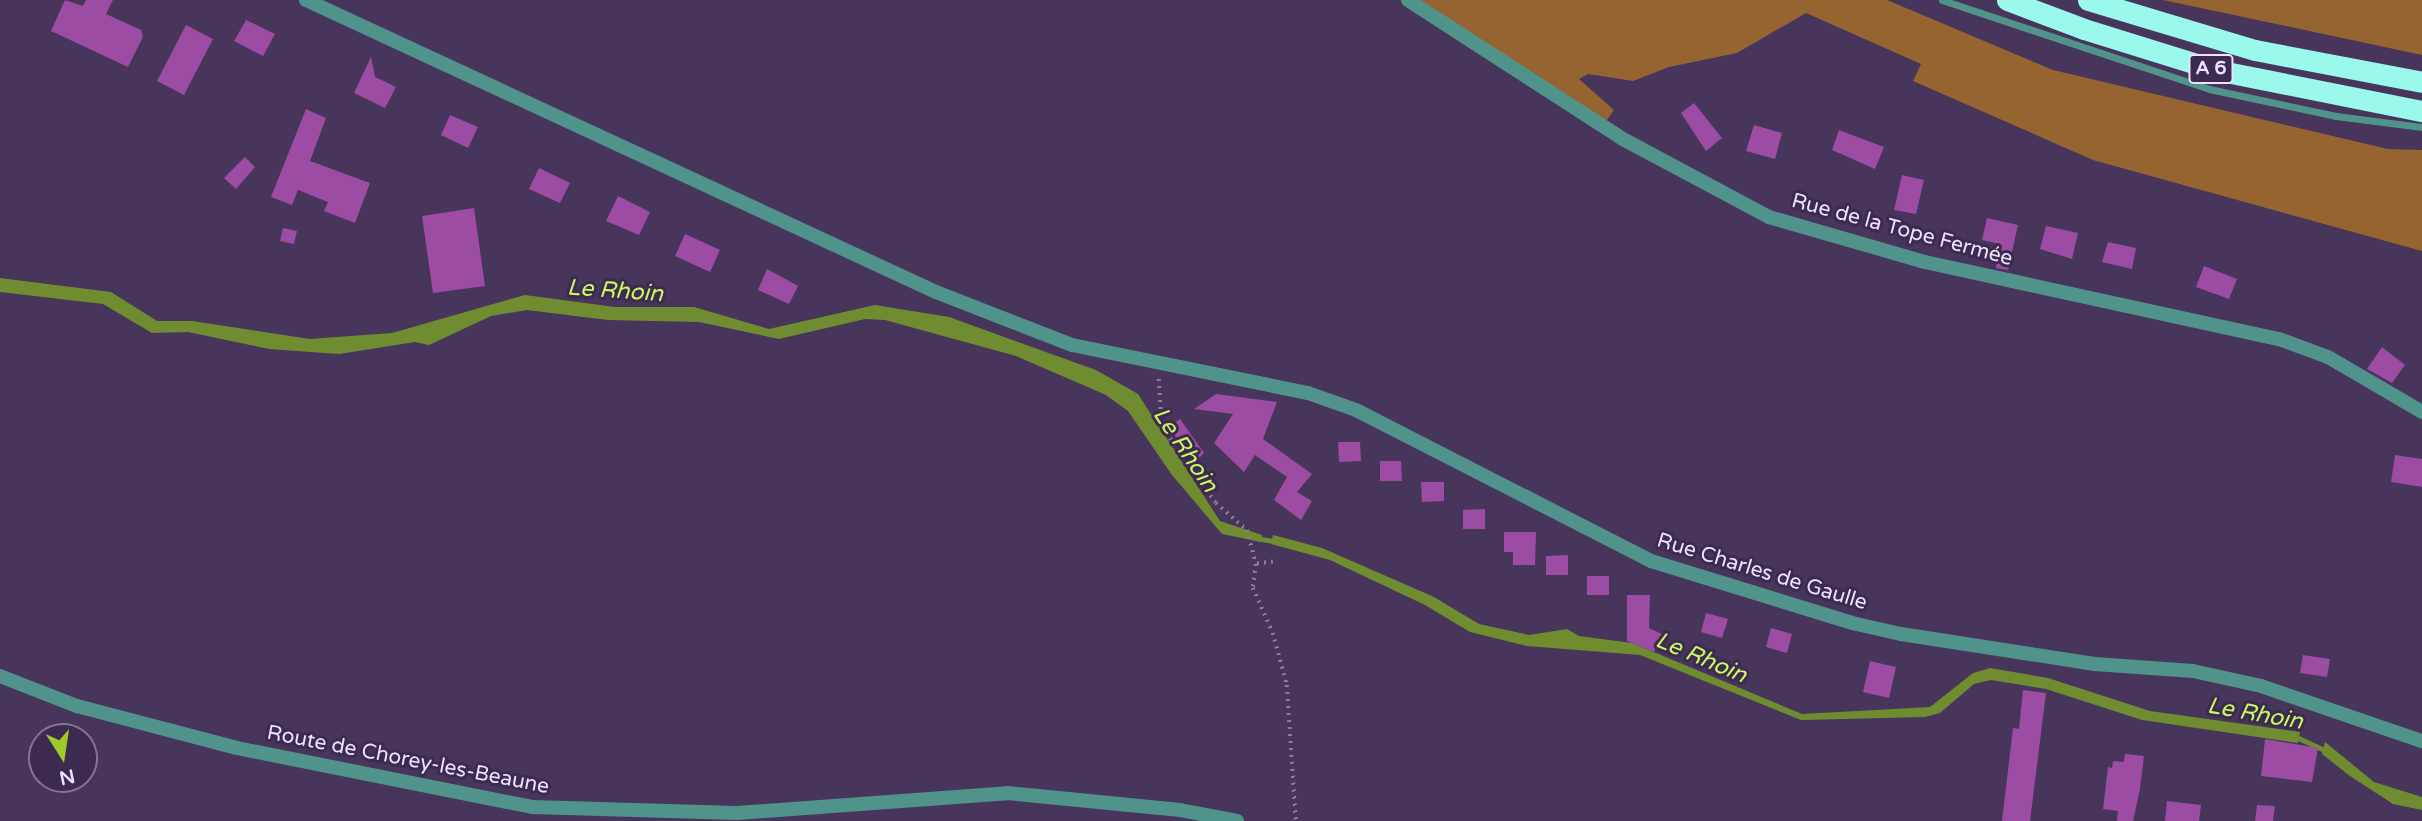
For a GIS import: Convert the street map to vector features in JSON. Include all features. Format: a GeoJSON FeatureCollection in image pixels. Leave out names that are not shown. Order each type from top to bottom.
{"type":"FeatureCollection","features":[{"type":"Feature","properties":{"kind":"highway","name":"A 6"},"geometry":{"type":"LineString","coordinates":[[2007,0],[2216,70],[2422,111]]}},
{"type":"Feature","properties":{"kind":"highway","name":"A 6"},"geometry":{"type":"LineString","coordinates":[[2088,0],[2255,50],[2422,82]]}},
{"type":"Feature","properties":{"kind":"street","name":"Rue Charles de Gaulle"},"geometry":{"type":"LineString","coordinates":[[306,0],[888,271],[1072,345],[1118,357],[1308,393],[1356,411],[1406,432],[1627,552],[1852,624],[2095,664],[2193,671],[2261,686],[2422,741]]}},
{"type":"Feature","properties":{"kind":"street","name":"Rue de la Tope Fermée"},"geometry":{"type":"LineString","coordinates":[[1408,0],[1621,138],[1769,217],[1925,262],[2279,339],[2328,357],[2422,412]]}},
{"type":"Feature","properties":{"kind":"street","name":"Route de Chorey-les-Beaune"},"geometry":{"type":"LineString","coordinates":[[0,676],[77,706],[225,745],[532,807],[737,813],[1007,793],[1144,805],[1237,821]]}},
{"type":"Feature","properties":{"kind":"lane"},"geometry":{"type":"LineString","coordinates":[[1942,0],[2209,89],[2336,116],[2422,127]]}},
{"type":"Feature","properties":{"kind":"path"},"geometry":{"type":"LineString","coordinates":[[1159,365],[1162,426],[1216,503],[1247,530],[1255,561],[1253,587],[1273,633],[1287,685],[1296,821]]}},
{"type":"Feature","properties":{"kind":"path"},"geometry":{"type":"LineString","coordinates":[[1255,561],[1273,562]]}},
{"type":"Feature","properties":{"kind":"shaded area"},"geometry":{"type":"Polygon","coordinates":[[[1413,0],[1887,0],[2053,70],[2388,149],[2422,150],[2422,251],[2093,160],[1913,81],[1921,64],[1806,13],[1737,53],[1669,67],[1633,81],[1588,74],[1579,79],[1614,110],[1604,124],[1413,0]]]}},
{"type":"Feature","properties":{"kind":"shaded area"},"geometry":{"type":"Polygon","coordinates":[[[2163,0],[2422,0],[2422,55],[2163,0]]]}},
{"type":"Feature","properties":{"kind":"shaded area"},"geometry":{"type":"Polygon","coordinates":[[[0,278],[111,292],[157,321],[192,321],[310,339],[392,333],[525,295],[615,307],[694,307],[769,329],[875,305],[949,317],[1096,370],[1138,394],[1220,521],[1262,535],[1261,542],[1222,534],[1172,475],[1128,411],[1106,395],[1016,356],[885,320],[865,319],[779,339],[699,322],[608,320],[527,310],[491,316],[429,345],[415,342],[339,354],[269,349],[188,332],[152,333],[103,304],[0,292],[0,278]]]}},
{"type":"Feature","properties":{"kind":"shaded area"},"geometry":{"type":"Polygon","coordinates":[[[1273,535],[1322,548],[1434,597],[1479,624],[1529,635],[1567,629],[1579,636],[1632,643],[1802,714],[1930,707],[1973,673],[1990,668],[2048,678],[2150,711],[2300,732],[2298,743],[2142,720],[2046,689],[1991,680],[1974,684],[1940,713],[1925,717],[1801,720],[1640,655],[1527,646],[1470,632],[1425,605],[1330,560],[1271,544],[1273,535]]]}},
{"type":"Feature","properties":{"kind":"shaded area"},"geometry":{"type":"Polygon","coordinates":[[[2325,742],[2374,782],[2422,797],[2422,810],[2393,804],[2350,776],[2322,754],[2325,742]]]}},
{"type":"Feature","properties":{"kind":"building"},"geometry":{"type":"Polygon","coordinates":[[[65,0],[83,6],[86,0],[113,0],[106,14],[141,30],[143,37],[128,67],[51,31],[65,0]]]}},
{"type":"Feature","properties":{"kind":"building"},"geometry":{"type":"Polygon","coordinates":[[[246,20],[275,34],[263,56],[234,41],[246,20]]]}},
{"type":"Feature","properties":{"kind":"building"},"geometry":{"type":"Polygon","coordinates":[[[186,25],[213,39],[184,95],[157,81],[186,25]]]}},
{"type":"Feature","properties":{"kind":"building"},"geometry":{"type":"Polygon","coordinates":[[[371,57],[375,77],[396,87],[385,108],[354,93],[371,57]]]}},
{"type":"Feature","properties":{"kind":"building"},"geometry":{"type":"Polygon","coordinates":[[[1694,103],[1722,138],[1706,151],[1681,113],[1694,103]]]}},
{"type":"Feature","properties":{"kind":"building"},"geometry":{"type":"Polygon","coordinates":[[[306,109],[326,118],[310,161],[370,183],[355,223],[324,211],[328,202],[298,190],[292,205],[271,197],[306,109]]]}},
{"type":"Feature","properties":{"kind":"building"},"geometry":{"type":"Polygon","coordinates":[[[450,115],[478,127],[468,148],[441,135],[450,115]]]}},
{"type":"Feature","properties":{"kind":"building"},"geometry":{"type":"Polygon","coordinates":[[[1754,125],[1782,133],[1775,159],[1746,151],[1754,125]]]}},
{"type":"Feature","properties":{"kind":"building"},"geometry":{"type":"Polygon","coordinates":[[[1839,130],[1884,147],[1875,169],[1832,150],[1839,130]]]}},
{"type":"Feature","properties":{"kind":"building"},"geometry":{"type":"Polygon","coordinates":[[[245,157],[255,167],[236,189],[224,178],[245,157]]]}},
{"type":"Feature","properties":{"kind":"building"},"geometry":{"type":"Polygon","coordinates":[[[539,168],[570,183],[560,203],[529,189],[539,168]]]}},
{"type":"Feature","properties":{"kind":"building"},"geometry":{"type":"Polygon","coordinates":[[[1902,175],[1924,180],[1916,214],[1894,210],[1902,175]]]}},
{"type":"Feature","properties":{"kind":"building"},"geometry":{"type":"Polygon","coordinates":[[[618,196],[650,212],[639,235],[606,221],[618,196]]]}},
{"type":"Feature","properties":{"kind":"building"},"geometry":{"type":"Polygon","coordinates":[[[474,208],[485,286],[433,293],[422,216],[474,208]]]}},
{"type":"Feature","properties":{"kind":"building"},"geometry":{"type":"Polygon","coordinates":[[[1987,218],[2018,225],[2008,270],[1996,268],[2000,244],[1982,240],[1987,218]]]}},
{"type":"Feature","properties":{"kind":"building"},"geometry":{"type":"Polygon","coordinates":[[[2046,226],[2078,233],[2072,259],[2040,249],[2046,226]]]}},
{"type":"Feature","properties":{"kind":"building"},"geometry":{"type":"Polygon","coordinates":[[[283,228],[297,231],[294,244],[280,241],[283,228]]]}},
{"type":"Feature","properties":{"kind":"building"},"geometry":{"type":"Polygon","coordinates":[[[685,234],[720,250],[710,272],[675,256],[685,234]]]}},
{"type":"Feature","properties":{"kind":"building"},"geometry":{"type":"Polygon","coordinates":[[[2108,242],[2136,248],[2132,269],[2102,262],[2108,242]]]}},
{"type":"Feature","properties":{"kind":"building"},"geometry":{"type":"Polygon","coordinates":[[[2204,266],[2237,279],[2229,299],[2196,287],[2204,266]]]}},
{"type":"Feature","properties":{"kind":"building"},"geometry":{"type":"Polygon","coordinates":[[[767,269],[798,286],[789,304],[758,290],[767,269]]]}},
{"type":"Feature","properties":{"kind":"building"},"geometry":{"type":"Polygon","coordinates":[[[2382,347],[2405,365],[2392,383],[2367,369],[2382,347]]]}},
{"type":"Feature","properties":{"kind":"building"},"geometry":{"type":"Polygon","coordinates":[[[1216,394],[1277,402],[1263,439],[1312,474],[1297,492],[1312,501],[1301,520],[1274,500],[1287,477],[1255,455],[1244,472],[1214,443],[1233,414],[1194,409],[1216,394]]]}},
{"type":"Feature","properties":{"kind":"building"},"geometry":{"type":"Polygon","coordinates":[[[1180,419],[1204,453],[1194,463],[1169,427],[1180,419]]]}},
{"type":"Feature","properties":{"kind":"building"},"geometry":{"type":"Polygon","coordinates":[[[1338,442],[1360,442],[1361,461],[1339,462],[1338,442]]]}},
{"type":"Feature","properties":{"kind":"building"},"geometry":{"type":"Polygon","coordinates":[[[2395,455],[2422,459],[2422,487],[2391,482],[2395,455]]]}},
{"type":"Feature","properties":{"kind":"building"},"geometry":{"type":"Polygon","coordinates":[[[1380,461],[1401,461],[1402,481],[1380,481],[1380,461]]]}},
{"type":"Feature","properties":{"kind":"building"},"geometry":{"type":"Polygon","coordinates":[[[1421,482],[1444,482],[1444,501],[1422,502],[1421,482]]]}},
{"type":"Feature","properties":{"kind":"building"},"geometry":{"type":"Polygon","coordinates":[[[1485,509],[1485,529],[1463,529],[1463,510],[1485,509]]]}},
{"type":"Feature","properties":{"kind":"building"},"geometry":{"type":"Polygon","coordinates":[[[1504,532],[1536,532],[1535,565],[1513,565],[1513,552],[1504,552],[1504,532]]]}},
{"type":"Feature","properties":{"kind":"building"},"geometry":{"type":"Polygon","coordinates":[[[1568,555],[1568,575],[1546,575],[1546,556],[1568,555]]]}},
{"type":"Feature","properties":{"kind":"building"},"geometry":{"type":"Polygon","coordinates":[[[1587,576],[1609,576],[1609,595],[1587,595],[1587,576]]]}},
{"type":"Feature","properties":{"kind":"building"},"geometry":{"type":"Polygon","coordinates":[[[1627,595],[1650,595],[1649,628],[1662,634],[1654,652],[1627,641],[1627,595]]]}},
{"type":"Feature","properties":{"kind":"building"},"geometry":{"type":"Polygon","coordinates":[[[1706,613],[1728,619],[1722,638],[1701,632],[1706,613]]]}},
{"type":"Feature","properties":{"kind":"building"},"geometry":{"type":"Polygon","coordinates":[[[1771,628],[1792,634],[1787,653],[1766,647],[1771,628]]]}},
{"type":"Feature","properties":{"kind":"building"},"geometry":{"type":"Polygon","coordinates":[[[2303,655],[2330,659],[2327,677],[2300,673],[2303,655]]]}},
{"type":"Feature","properties":{"kind":"building"},"geometry":{"type":"Polygon","coordinates":[[[1870,661],[1896,667],[1889,698],[1863,692],[1870,661]]]}},
{"type":"Feature","properties":{"kind":"building"},"geometry":{"type":"Polygon","coordinates":[[[2023,690],[2046,693],[2030,821],[2002,821],[2013,728],[2019,729],[2023,690]]]}},
{"type":"Feature","properties":{"kind":"building"},"geometry":{"type":"Polygon","coordinates":[[[2265,739],[2318,748],[2312,782],[2261,776],[2265,739]]]}},
{"type":"Feature","properties":{"kind":"building"},"geometry":{"type":"Polygon","coordinates":[[[2125,754],[2144,756],[2133,821],[2117,821],[2118,811],[2103,809],[2108,767],[2112,768],[2113,761],[2124,762],[2125,754]]]}},
{"type":"Feature","properties":{"kind":"building"},"geometry":{"type":"Polygon","coordinates":[[[2167,801],[2201,805],[2199,821],[2165,821],[2167,801]]]}},
{"type":"Feature","properties":{"kind":"building"},"geometry":{"type":"Polygon","coordinates":[[[2257,805],[2275,806],[2273,821],[2255,821],[2257,805]]]}},
{"type":"Feature","properties":{"kind":"waterway","name":"Le Rhoin"},"geometry":{"type":"LineString","coordinates":[[1256,538],[1278,542]]}},
{"type":"Feature","properties":{"kind":"waterway","name":"Le Rhoin"},"geometry":{"type":"LineString","coordinates":[[2294,736],[2326,751]]}}]}
